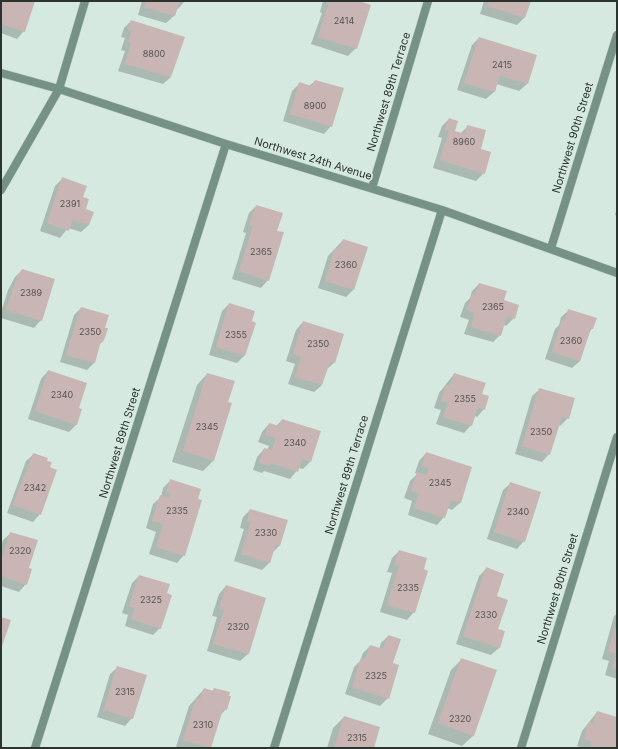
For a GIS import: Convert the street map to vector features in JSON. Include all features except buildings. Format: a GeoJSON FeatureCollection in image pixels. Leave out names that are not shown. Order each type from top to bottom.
{"type":"FeatureCollection","features":[{"type":"Feature","properties":{"kind":"street"},"geometry":{"type":"LineString","coordinates":[[1,190],[59,89],[85,1]]}},
{"type":"Feature","properties":{"kind":"street","name":"Northwest 89th Terrace"},"geometry":{"type":"LineString","coordinates":[[372,188],[428,1]]}},
{"type":"Feature","properties":{"kind":"street","name":"Northwest 90th Street"},"geometry":{"type":"LineString","coordinates":[[551,248],[617,35]]}},
{"type":"Feature","properties":{"kind":"street","name":"Northwest 24th Avenue"},"geometry":{"type":"LineString","coordinates":[[1,73],[59,89],[226,144],[442,210],[617,273]]}},
{"type":"Feature","properties":{"kind":"street","name":"Northwest 89th Street"},"geometry":{"type":"LineString","coordinates":[[35,748],[226,144]]}},
{"type":"Feature","properties":{"kind":"street","name":"Northwest 89th Terrace"},"geometry":{"type":"LineString","coordinates":[[274,748],[442,210]]}},
{"type":"Feature","properties":{"kind":"street","name":"Northwest 90th Street"},"geometry":{"type":"LineString","coordinates":[[521,748],[617,437]]}}]}
